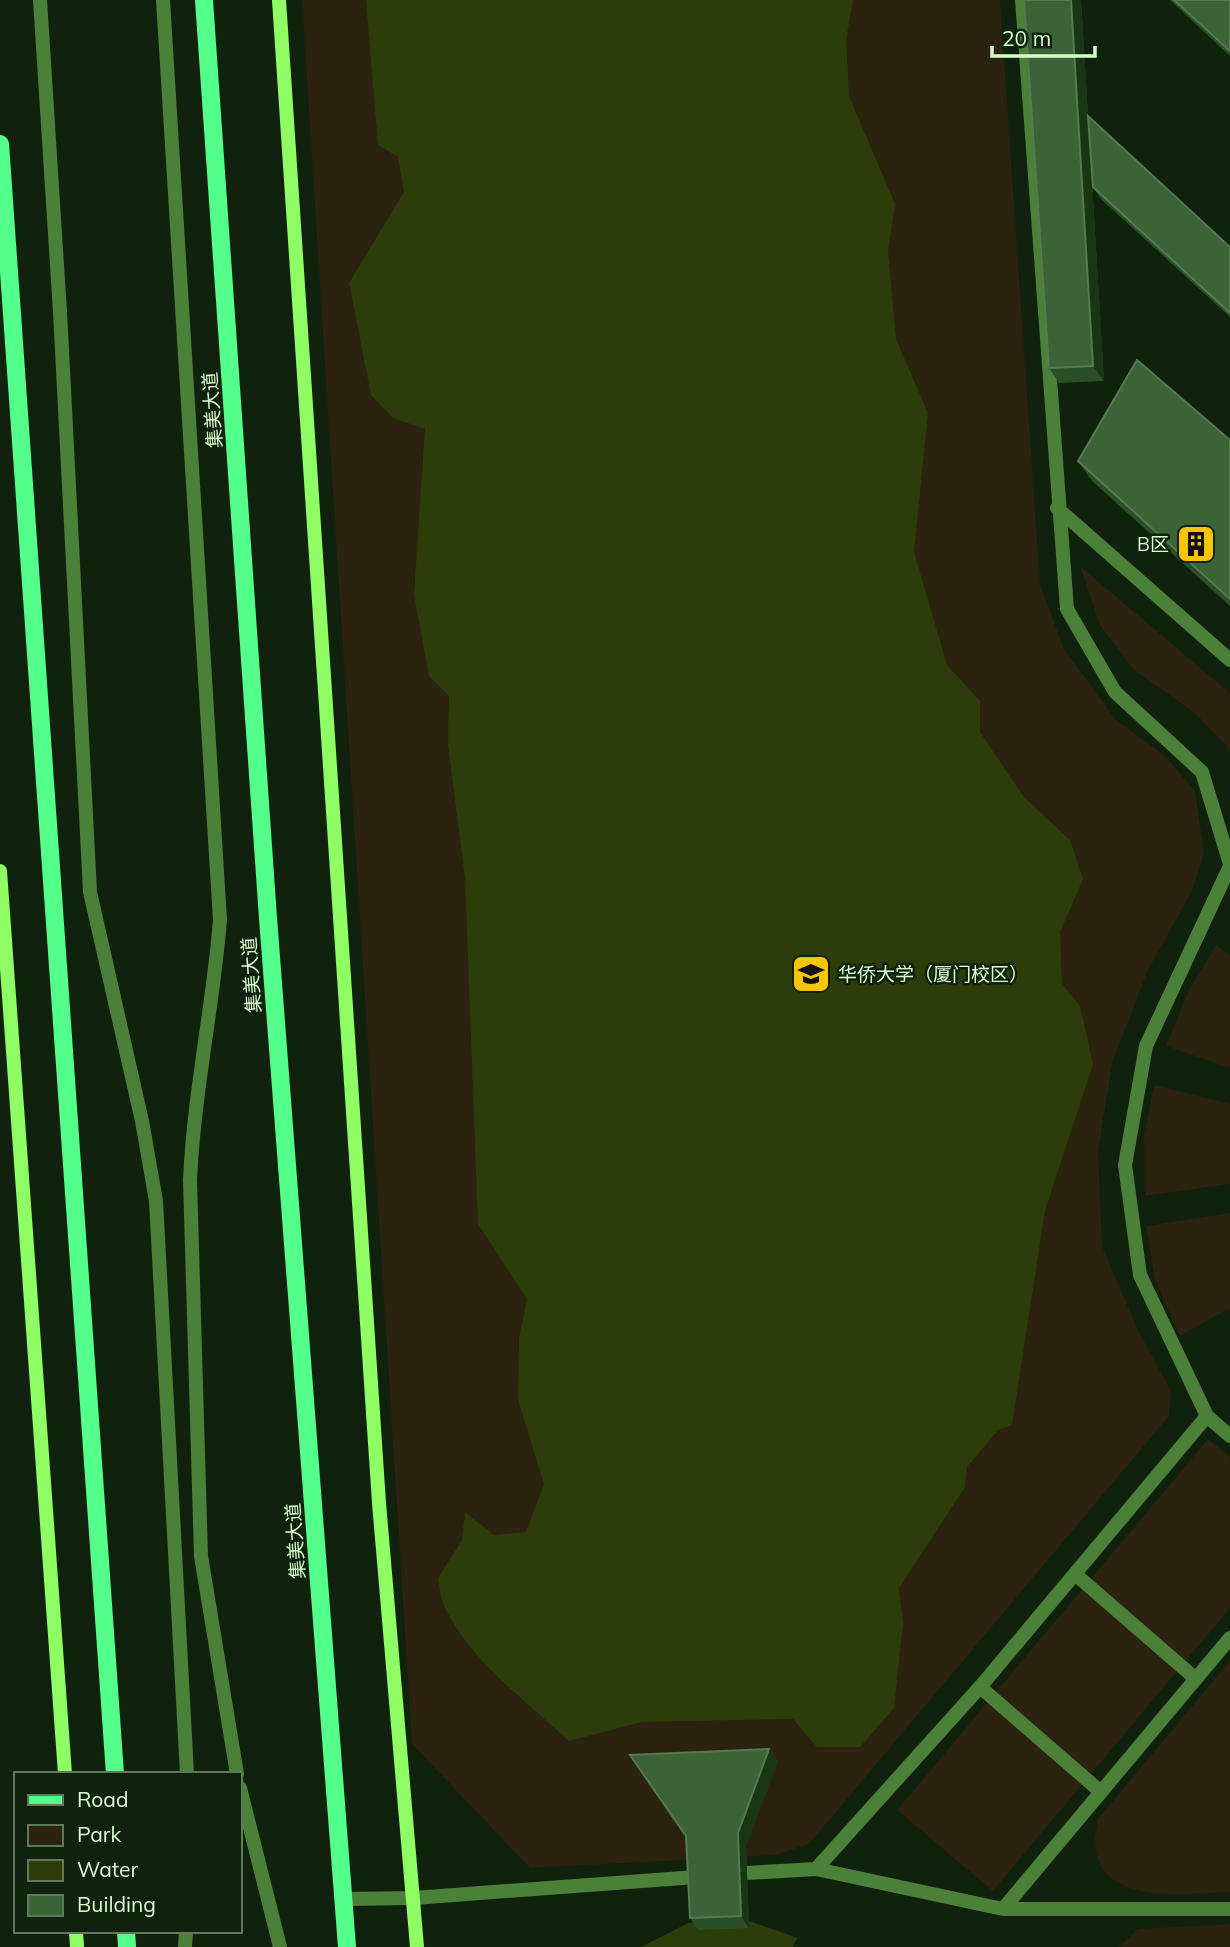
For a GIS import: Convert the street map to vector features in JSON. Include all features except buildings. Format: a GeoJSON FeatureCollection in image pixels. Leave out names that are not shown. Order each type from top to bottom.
{"type":"FeatureCollection","features":[{"type":"Feature","properties":{"kind":"main road","name":"集美大道"},"geometry":{"type":"LineString","coordinates":[[204,0],[267,904],[347,1947]]}},
{"type":"Feature","properties":{"kind":"main road"},"geometry":{"type":"LineString","coordinates":[[279,0],[378,1489],[417,1947]]}},
{"type":"Feature","properties":{"kind":"main road"},"geometry":{"type":"LineString","coordinates":[[0,144],[115,1772]]}},
{"type":"Feature","properties":{"kind":"main road"},"geometry":{"type":"LineString","coordinates":[[0,872],[65,1772]]}},
{"type":"Feature","properties":{"kind":"street"},"geometry":{"type":"LineString","coordinates":[[40,0],[60,312],[90,892],[142,1121],[156,1202],[187,1772]]}},
{"type":"Feature","properties":{"kind":"street"},"geometry":{"type":"LineString","coordinates":[[163,0],[220,920],[216,969],[192,1127],[190,1180],[201,1556],[237,1772]]}},
{"type":"Feature","properties":{"kind":"street"},"geometry":{"type":"LineString","coordinates":[[1022,0],[1057,508],[1067,609],[1115,692],[1202,772],[1230,865],[1146,1046],[1125,1165],[1140,1275],[1207,1416],[1230,1436]]}},
{"type":"Feature","properties":{"kind":"street"},"geometry":{"type":"LineString","coordinates":[[1057,508],[1230,660]]}},
{"type":"Feature","properties":{"kind":"street"},"geometry":{"type":"LineString","coordinates":[[816,1869],[980,1687],[1207,1416]]}},
{"type":"Feature","properties":{"kind":"street"},"geometry":{"type":"LineString","coordinates":[[1074,1574],[1196,1679]]}},
{"type":"Feature","properties":{"kind":"street"},"geometry":{"type":"LineString","coordinates":[[1003,1909],[1230,1638]]}},
{"type":"Feature","properties":{"kind":"street"},"geometry":{"type":"LineString","coordinates":[[980,1687],[1101,1792]]}},
{"type":"Feature","properties":{"kind":"street"},"geometry":{"type":"LineString","coordinates":[[242,1796],[280,1947]]}},
{"type":"Feature","properties":{"kind":"street"},"geometry":{"type":"LineString","coordinates":[[747,1873],[816,1869],[1003,1909],[1230,1909]]}},
{"type":"Feature","properties":{"kind":"street"},"geometry":{"type":"LineString","coordinates":[[343,1899],[414,1898],[696,1877]]}},
{"type":"Feature","properties":{"kind":"green space","name":"华侨大学（厦门校区）"},"geometry":{"type":"Polygon","coordinates":[[[302,0],[1000,0],[1040,584],[1064,649],[1116,720],[1164,755],[1195,791],[1204,854],[1192,891],[1148,970],[1113,1060],[1098,1151],[1102,1246],[1138,1330],[1171,1391],[1169,1416],[809,1844],[775,1855],[530,1868],[412,1744],[302,0]]]}},
{"type":"Feature","properties":{"kind":"green space"},"geometry":{"type":"Polygon","coordinates":[[[1080,566],[1230,693],[1230,750],[1196,714],[1134,670],[1100,625],[1080,566]]]}},
{"type":"Feature","properties":{"kind":"green space"},"geometry":{"type":"Polygon","coordinates":[[[1216,945],[1230,956],[1230,1068],[1166,1046],[1189,990],[1216,945]]]}},
{"type":"Feature","properties":{"kind":"green space"},"geometry":{"type":"Polygon","coordinates":[[[1154,1085],[1230,1104],[1230,1184],[1145,1196],[1144,1137],[1154,1085]]]}},
{"type":"Feature","properties":{"kind":"green space"},"geometry":{"type":"Polygon","coordinates":[[[1230,1213],[1230,1308],[1180,1336],[1155,1281],[1146,1226],[1230,1213]]]}},
{"type":"Feature","properties":{"kind":"green space"},"geometry":{"type":"Polygon","coordinates":[[[1208,1439],[1230,1457],[1230,1608],[993,1891],[897,1810],[1208,1439]]]}},
{"type":"Feature","properties":{"kind":"green space"},"geometry":{"type":"Polygon","coordinates":[[[1230,1661],[1230,1892],[1171,1894],[1130,1888],[1113,1879],[1101,1866],[1095,1847],[1097,1820],[1230,1661]]]}},
{"type":"Feature","properties":{"kind":"green space"},"geometry":{"type":"Polygon","coordinates":[[[1230,1924],[1230,1947],[1119,1947],[1138,1929],[1230,1924]]]}},
{"type":"Feature","properties":{"kind":"water"},"geometry":{"type":"Polygon","coordinates":[[[366,0],[853,0],[846,40],[849,96],[895,204],[888,251],[896,339],[928,413],[914,552],[947,665],[980,701],[980,732],[1024,797],[1070,840],[1083,879],[1060,932],[1062,984],[1080,1006],[1093,1064],[1045,1211],[1012,1425],[998,1430],[967,1467],[965,1487],[899,1588],[903,1623],[894,1708],[860,1747],[817,1747],[793,1719],[642,1722],[569,1741],[485,1664],[457,1629],[443,1603],[438,1578],[462,1540],[465,1512],[494,1535],[526,1532],[544,1484],[518,1400],[519,1338],[527,1299],[478,1224],[465,878],[448,745],[449,696],[429,676],[414,595],[425,429],[393,418],[371,395],[349,283],[404,192],[398,157],[378,145],[366,0]]]}},
{"type":"Feature","properties":{"kind":"water"},"geometry":{"type":"Polygon","coordinates":[[[743,1919],[798,1938],[792,1947],[641,1947],[688,1923],[743,1919]]]}},
{"type":"Feature","properties":{"kind":"place","name":"B区"},"geometry":{"type":"Point","coordinates":[1196,544]}},
{"type":"Feature","properties":{"kind":"place","name":"华侨大学（厦门校区）"},"geometry":{"type":"Point","coordinates":[811,974]}}]}
